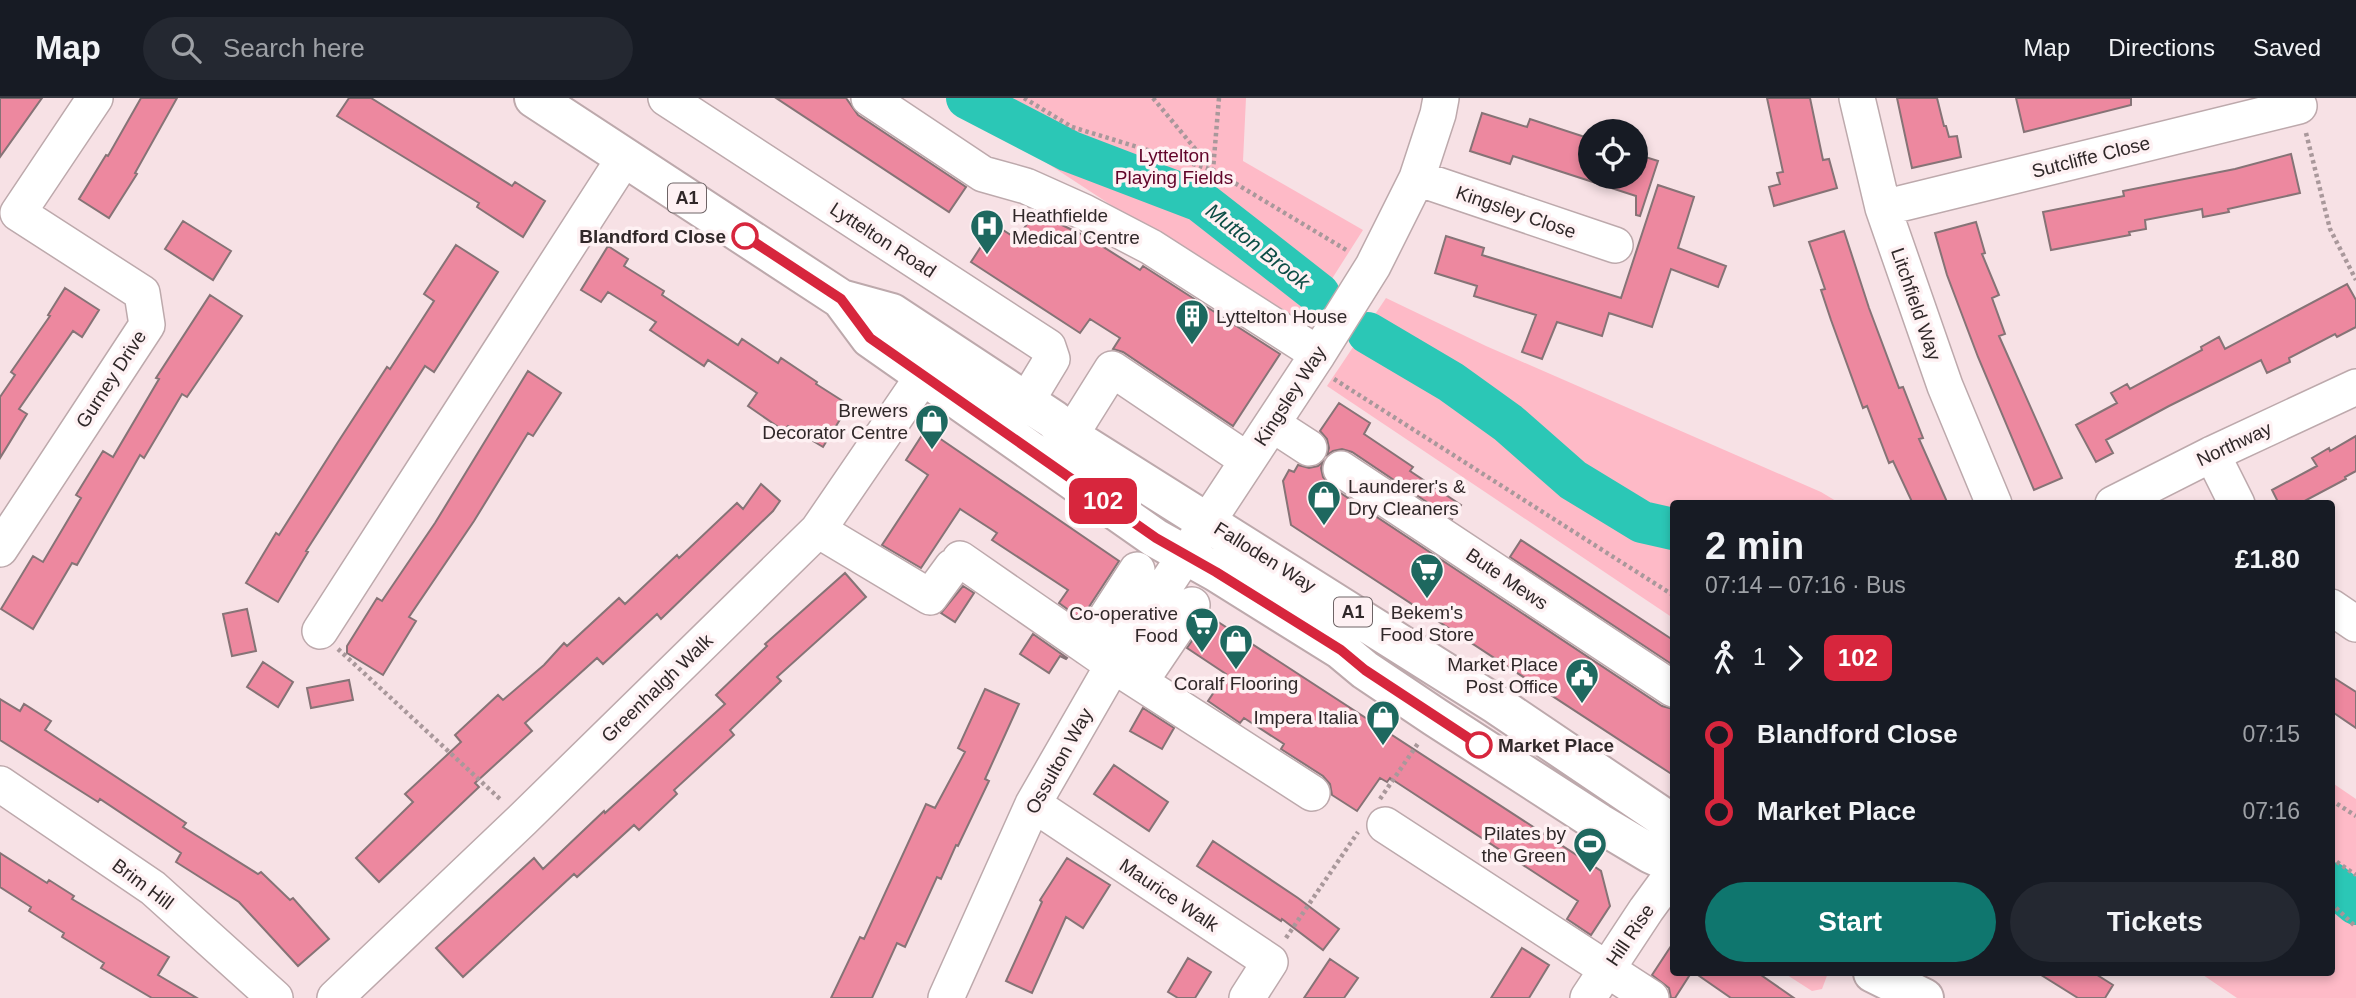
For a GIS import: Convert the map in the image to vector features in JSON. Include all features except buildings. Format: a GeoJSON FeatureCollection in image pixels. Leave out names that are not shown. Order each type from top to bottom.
{"type":"FeatureCollection","features":[{"type":"Feature","properties":{"kind":"highway","name":"A1"},"geometry":{"type":"LineString","coordinates":[[534,98],[841,299],[870,338],[933,361],[1026,401],[1054,420],[1070,436],[1197,538]]}},
{"type":"Feature","properties":{"kind":"highway","name":"A1"},"geometry":{"type":"LineString","coordinates":[[933,361],[1144,530],[1197,538]]}},
{"type":"Feature","properties":{"kind":"highway","name":"Falloden Way"},"geometry":{"type":"LineString","coordinates":[[1197,538],[1365,670],[1599,822],[1670,863]]}},
{"type":"Feature","properties":{"kind":"highway","name":"Falloden Way"},"geometry":{"type":"LineString","coordinates":[[1197,538],[1497,705],[1670,822]]}},
{"type":"Feature","properties":{"kind":"highway"},"geometry":{"type":"LineString","coordinates":[[1879,976],[1924,998]]}},
{"type":"Feature","properties":{"kind":"highway"},"geometry":{"type":"LineString","coordinates":[[1910,976],[1939,998]]}},
{"type":"Feature","properties":{"kind":"street","name":"Gurney Drive"},"geometry":{"type":"LineString","coordinates":[[0,549],[147,325],[142,293],[9,207],[95,98]]}},
{"type":"Feature","properties":{"kind":"street","name":"Lyttelton Road"},"geometry":{"type":"LineString","coordinates":[[666,98],[1048,347],[1052,359],[1026,401]]}},
{"type":"Feature","properties":{"kind":"street"},"geometry":{"type":"LineString","coordinates":[[869,98],[983,174],[1026,186],[1141,242],[1324,365]]}},
{"type":"Feature","properties":{"kind":"street","name":"Kingsley Way"},"geometry":{"type":"LineString","coordinates":[[1197,538],[1272,424],[1324,365],[1417,178],[1441,98]]}},
{"type":"Feature","properties":{"kind":"street","name":"Litchfield Way"},"geometry":{"type":"LineString","coordinates":[[1857,98],[1883,208],[1945,386],[1992,500]]}},
{"type":"Feature","properties":{"kind":"street","name":"Sutcliffe Close"},"geometry":{"type":"LineString","coordinates":[[1883,208],[2299,106]]}},
{"type":"Feature","properties":{"kind":"street"},"geometry":{"type":"LineString","coordinates":[[320,631],[625,158]]}},
{"type":"Feature","properties":{"kind":"street","name":"Kingsley Close"},"geometry":{"type":"LineString","coordinates":[[1417,178],[1615,245]]}},
{"type":"Feature","properties":{"kind":"street","name":"Greenhalgh Walk"},"geometry":{"type":"LineString","coordinates":[[335,998],[522,820],[818,530],[933,361]]}},
{"type":"Feature","properties":{"kind":"street"},"geometry":{"type":"LineString","coordinates":[[1070,436],[1112,369],[1248,460]]}},
{"type":"Feature","properties":{"kind":"street","name":"Northway"},"geometry":{"type":"LineString","coordinates":[[2121,500],[2356,387]]}},
{"type":"Feature","properties":{"kind":"street"},"geometry":{"type":"LineString","coordinates":[[1272,424],[1310,448]]}},
{"type":"Feature","properties":{"kind":"street"},"geometry":{"type":"LineString","coordinates":[[2212,454],[2235,500]]}},
{"type":"Feature","properties":{"kind":"street","name":"Bute Mews"},"geometry":{"type":"LineString","coordinates":[[1341,469],[1670,687]]}},
{"type":"Feature","properties":{"kind":"street"},"geometry":{"type":"LineString","coordinates":[[818,530],[930,597],[956,563],[1312,793]]}},
{"type":"Feature","properties":{"kind":"street","name":"Ossulton Way"},"geometry":{"type":"LineString","coordinates":[[946,998],[1033,804],[1113,665],[1197,538]]}},
{"type":"Feature","properties":{"kind":"street"},"geometry":{"type":"LineString","coordinates":[[1113,665],[1137,570]]}},
{"type":"Feature","properties":{"kind":"street"},"geometry":{"type":"LineString","coordinates":[[1113,665],[1192,605]]}},
{"type":"Feature","properties":{"kind":"street"},"geometry":{"type":"LineString","coordinates":[[2335,610],[2356,624]]}},
{"type":"Feature","properties":{"kind":"street","name":"Brim Hill"},"geometry":{"type":"LineString","coordinates":[[0,784],[153,888],[275,998]]}},
{"type":"Feature","properties":{"kind":"street","name":"Maurice Walk"},"geometry":{"type":"LineString","coordinates":[[1033,804],[1270,962]]}},
{"type":"Feature","properties":{"kind":"street"},"geometry":{"type":"LineString","coordinates":[[1373,821],[1651,998]]}},
{"type":"Feature","properties":{"kind":"street","name":"Hill Rise"},"geometry":{"type":"LineString","coordinates":[[1588,998],[1670,877]]}},
{"type":"Feature","properties":{"kind":"street"},"geometry":{"type":"LineString","coordinates":[[1247,998],[1270,962]]}},
{"type":"Feature","properties":{"kind":"path"},"geometry":{"type":"LineString","coordinates":[[1024,98],[1072,127],[1213,170],[1373,266]]}},
{"type":"Feature","properties":{"kind":"path"},"geometry":{"type":"LineString","coordinates":[[1153,98],[1213,170]]}},
{"type":"Feature","properties":{"kind":"path"},"geometry":{"type":"LineString","coordinates":[[1213,170],[1219,98]]}},
{"type":"Feature","properties":{"kind":"path"},"geometry":{"type":"LineString","coordinates":[[2299,106],[2330,229],[2356,280]]}},
{"type":"Feature","properties":{"kind":"path"},"geometry":{"type":"LineString","coordinates":[[1324,365],[1670,593]]}},
{"type":"Feature","properties":{"kind":"path"},"geometry":{"type":"LineString","coordinates":[[320,631],[522,820]]}},
{"type":"Feature","properties":{"kind":"path"},"geometry":{"type":"LineString","coordinates":[[1270,962],[1373,821],[1435,717]]}},
{"type":"Feature","properties":{"kind":"path"},"geometry":{"type":"LineString","coordinates":[[2335,803],[2356,816]]}},
{"type":"Feature","properties":{"kind":"path"},"geometry":{"type":"LineString","coordinates":[[2335,861],[2356,875]]}},
{"type":"Feature","properties":{"kind":"path"},"geometry":{"type":"LineString","coordinates":[[2335,907],[2356,927]]}},
{"type":"Feature","properties":{"kind":"green space","name":"Lyttelton Playing Fields"},"geometry":{"type":"Polygon","coordinates":[[[948,98],[1246,98],[1243,161],[1363,230],[1300,329],[948,98]]]}},
{"type":"Feature","properties":{"kind":"green space"},"geometry":{"type":"Polygon","coordinates":[[[1386,298],[1486,346],[1834,500],[1670,500],[1670,616],[1327,386],[1386,298]]]}},
{"type":"Feature","properties":{"kind":"green space"},"geometry":{"type":"Polygon","coordinates":[[[2335,785],[2356,799],[2356,998],[2237,998],[2204,976],[2335,976],[2335,785]]]}},
{"type":"Feature","properties":{"kind":"green space"},"geometry":{"type":"Polygon","coordinates":[[[1789,976],[1827,976],[1822,989],[1812,991],[1789,976]]]}},
{"type":"Feature","properties":{"kind":"waterway","name":"Mutton Brook"},"geometry":{"type":"LineString","coordinates":[[967,98],[1069,151],[1200,201],[1319,294]]}},
{"type":"Feature","properties":{"kind":"waterway","name":"Mutton Brook"},"geometry":{"type":"LineString","coordinates":[[1368,333],[1451,382],[1508,423],[1573,480],[1642,522],[1670,528]]}},
{"type":"Feature","properties":{"kind":"waterway","name":"Mutton Brook"},"geometry":{"type":"LineString","coordinates":[[2335,886],[2356,904]]}},
{"type":"Feature","properties":{"kind":"bus line","name":"102"},"geometry":{"type":"LineString","coordinates":[[745,236],[841,299],[870,338],[1156,538],[1341,650],[1365,670],[1479,745]]}},
{"type":"Feature","properties":{"kind":"place","name":"Blandford Close"},"geometry":{"type":"Point","coordinates":[745,236]}},
{"type":"Feature","properties":{"kind":"place","name":"Heathfielde Medical Centre"},"geometry":{"type":"Point","coordinates":[987,256]}},
{"type":"Feature","properties":{"kind":"place","name":"Lyttelton House"},"geometry":{"type":"Point","coordinates":[1192,346]}},
{"type":"Feature","properties":{"kind":"place","name":"Brewers Decorator Centre"},"geometry":{"type":"Point","coordinates":[932,451]}},
{"type":"Feature","properties":{"kind":"place","name":"Launderer's & Dry Cleaners"},"geometry":{"type":"Point","coordinates":[1324,527]}},
{"type":"Feature","properties":{"kind":"place","name":"Bekem's Food Store"},"geometry":{"type":"Point","coordinates":[1427,600]}},
{"type":"Feature","properties":{"kind":"place","name":"Co-operative Food"},"geometry":{"type":"Point","coordinates":[1202,654]}},
{"type":"Feature","properties":{"kind":"place","name":"Coralf Flooring"},"geometry":{"type":"Point","coordinates":[1236,671]}},
{"type":"Feature","properties":{"kind":"place","name":"Market Place Post Office"},"geometry":{"type":"Point","coordinates":[1582,705]}},
{"type":"Feature","properties":{"kind":"place","name":"Market Place"},"geometry":{"type":"Point","coordinates":[1479,745]}},
{"type":"Feature","properties":{"kind":"place","name":"Impera Italia"},"geometry":{"type":"Point","coordinates":[1383,747]}},
{"type":"Feature","properties":{"kind":"place","name":"Pilates by the Green"},"geometry":{"type":"Point","coordinates":[1590,874]}}]}
